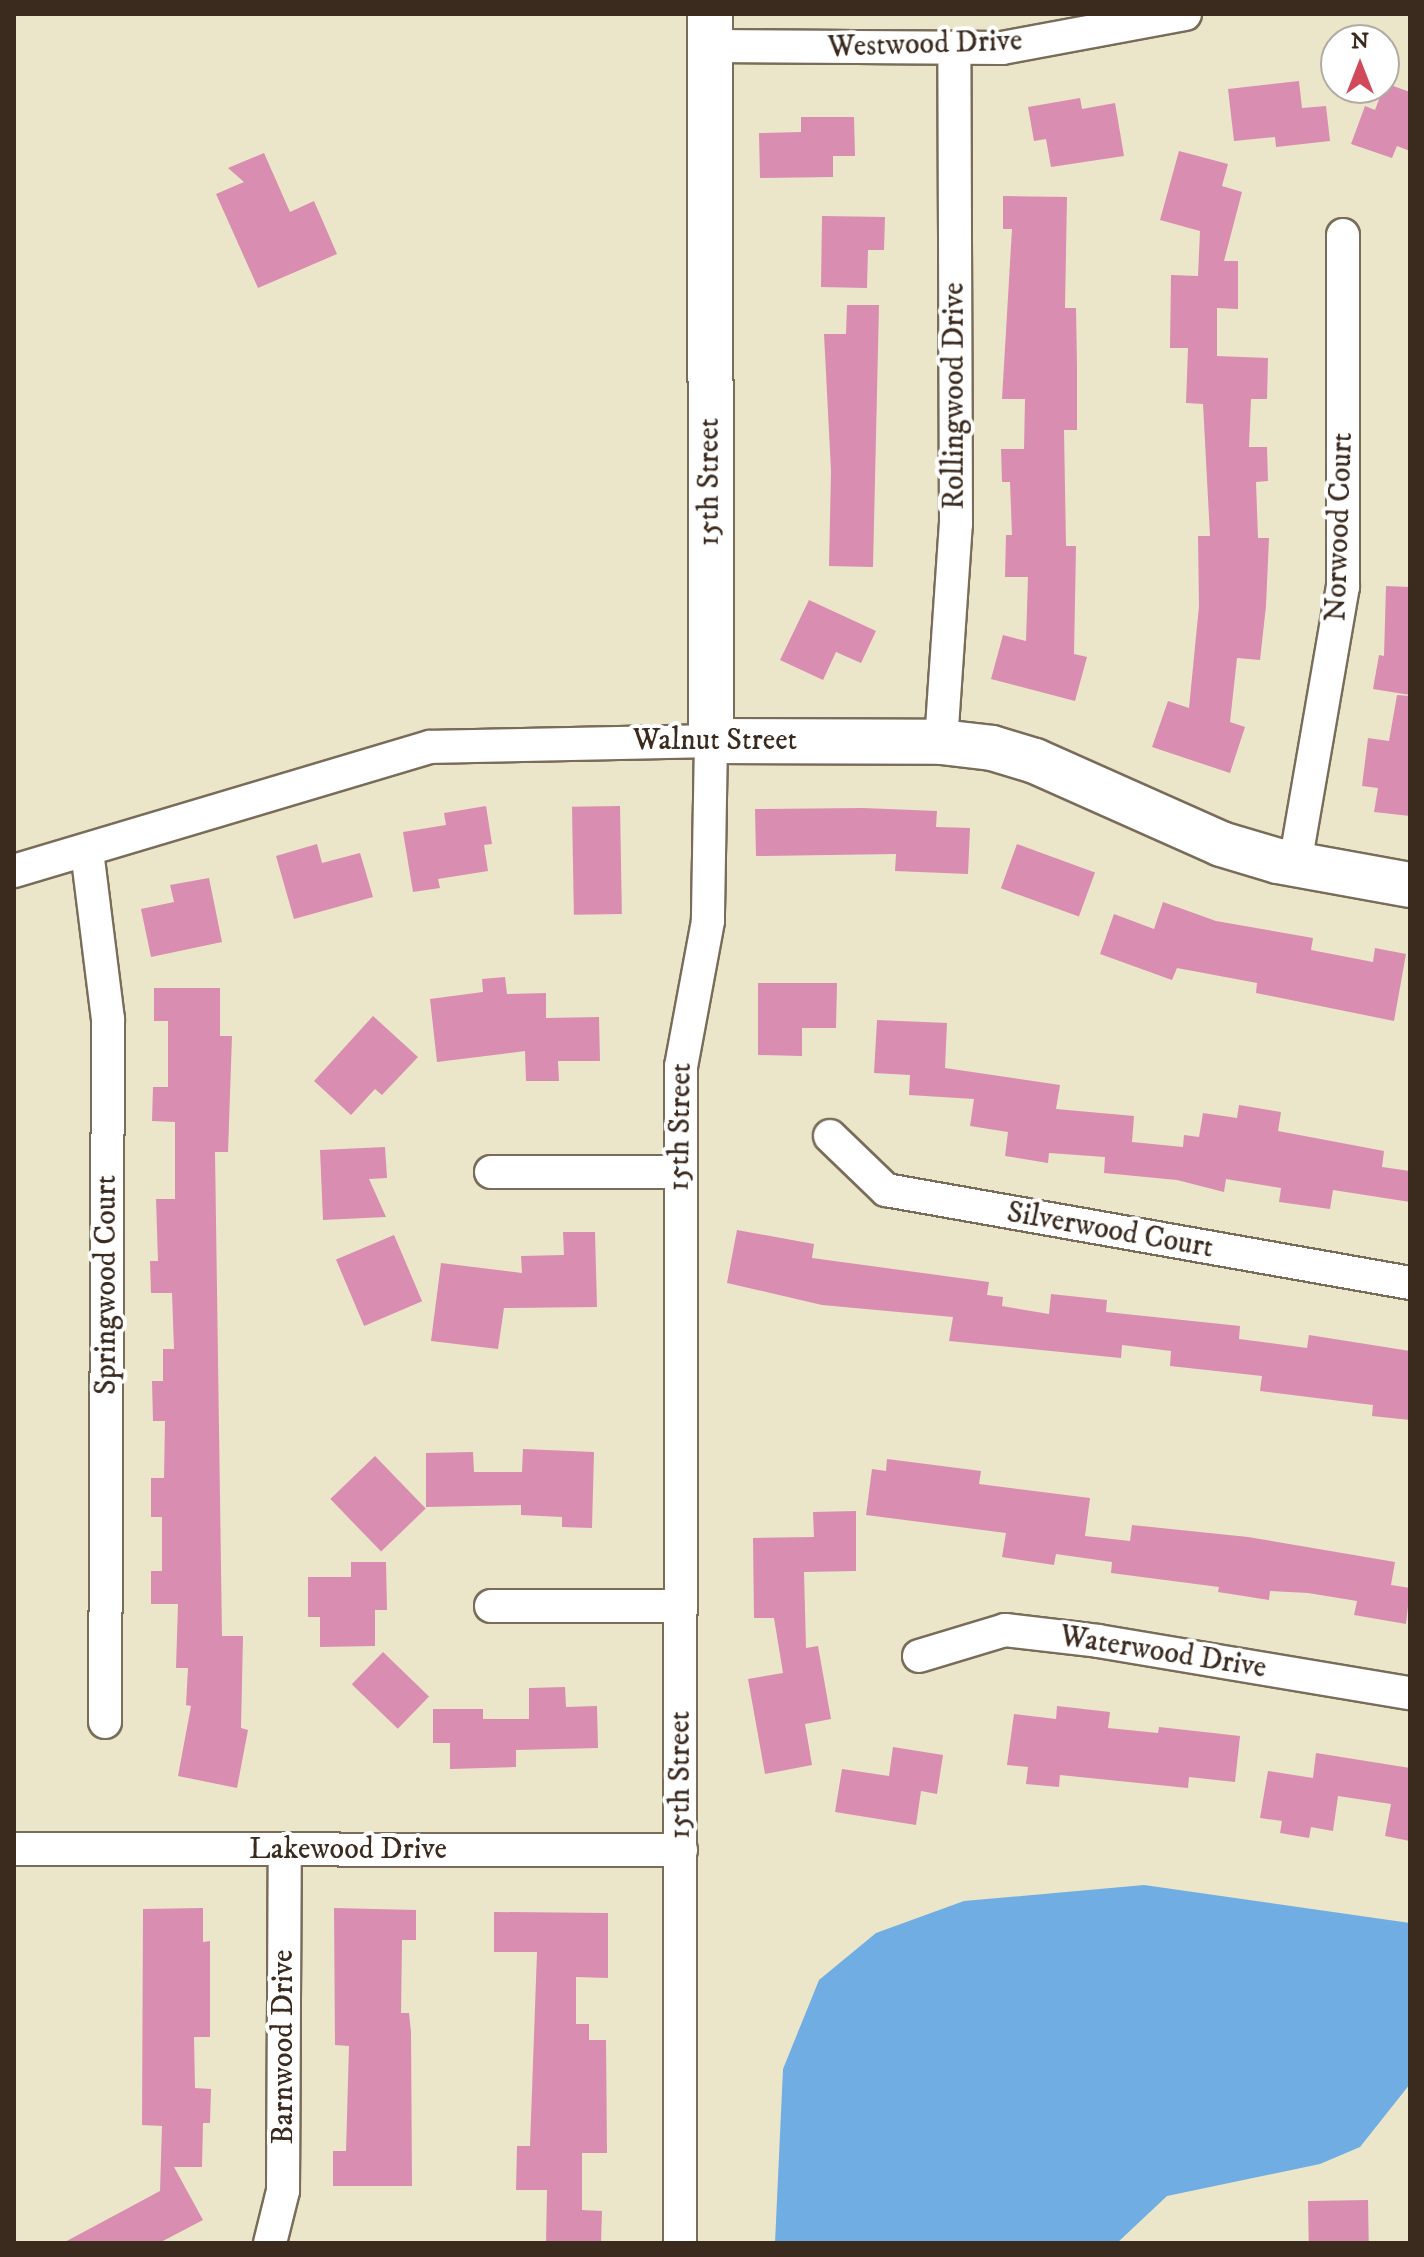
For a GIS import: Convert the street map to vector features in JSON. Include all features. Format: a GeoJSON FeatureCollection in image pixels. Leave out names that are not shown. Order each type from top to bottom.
{"type":"FeatureCollection","features":[{"type":"Feature","properties":{"kind":"street","name":"Westwood Drive"},"geometry":{"type":"LineString","coordinates":[[710,30],[954,50],[1002,48],[1185,14]]}},
{"type":"Feature","properties":{"kind":"street","name":"15th Street"},"geometry":{"type":"LineString","coordinates":[[680,2243],[680,1172],[683,1033],[708,921],[711,741],[710,30]]}},
{"type":"Feature","properties":{"kind":"street","name":"Rollingwood Drive"},"geometry":{"type":"LineString","coordinates":[[941,742],[956,524],[954,50]]}},
{"type":"Feature","properties":{"kind":"street","name":"Norwood Court"},"geometry":{"type":"LineString","coordinates":[[1295,864],[1343,587],[1343,235]]}},
{"type":"Feature","properties":{"kind":"street","name":"Walnut Street"},"geometry":{"type":"LineString","coordinates":[[14,871],[430,747],[711,741],[941,742],[1035,761],[1221,844],[1295,864],[1410,885]]}},
{"type":"Feature","properties":{"kind":"street","name":"Springwood Court"},"geometry":{"type":"LineString","coordinates":[[87,851],[108,1019],[105,1722]]}},
{"type":"Feature","properties":{"kind":"street","name":"Silverwood Court"},"geometry":{"type":"LineString","coordinates":[[830,1136],[886,1190],[1410,1283]]}},
{"type":"Feature","properties":{"kind":"street"},"geometry":{"type":"LineString","coordinates":[[491,1172],[680,1172]]}},
{"type":"Feature","properties":{"kind":"street"},"geometry":{"type":"LineString","coordinates":[[491,1606],[680,1606]]}},
{"type":"Feature","properties":{"kind":"street","name":"Waterwood Drive"},"geometry":{"type":"LineString","coordinates":[[919,1656],[1005,1630],[1098,1641],[1410,1693]]}},
{"type":"Feature","properties":{"kind":"street","name":"Lakewood Drive"},"geometry":{"type":"LineString","coordinates":[[14,1849],[681,1850]]}},
{"type":"Feature","properties":{"kind":"street","name":"Barnwood Drive"},"geometry":{"type":"LineString","coordinates":[[270,2243],[283,2191],[285,1850]]}},
{"type":"Feature","properties":{"kind":"water"},"geometry":{"type":"Polygon","coordinates":[[[1144,1885],[1410,1923],[1410,2084],[1360,2147],[1320,2164],[1167,2196],[1117,2243],[775,2243],[783,2069],[819,1980],[876,1933],[964,1901],[1144,1885]]]}},
{"type":"Feature","properties":{"kind":"building"},"geometry":{"type":"Polygon","coordinates":[[[1299,81],[1302,108],[1326,106],[1330,141],[1276,147],[1275,137],[1234,141],[1228,89],[1299,81]]]}},
{"type":"Feature","properties":{"kind":"building"},"geometry":{"type":"Polygon","coordinates":[[[1400,88],[1410,92],[1410,151],[1397,146],[1392,158],[1351,144],[1365,106],[1375,110],[1377,104],[1400,104],[1400,88]]]}},
{"type":"Feature","properties":{"kind":"building"},"geometry":{"type":"Polygon","coordinates":[[[1080,98],[1082,109],[1115,103],[1124,156],[1051,167],[1046,139],[1034,141],[1028,107],[1080,98]]]}},
{"type":"Feature","properties":{"kind":"building"},"geometry":{"type":"Polygon","coordinates":[[[801,117],[854,117],[855,156],[833,156],[833,177],[760,178],[759,133],[801,132],[801,117]]]}},
{"type":"Feature","properties":{"kind":"building"},"geometry":{"type":"Polygon","coordinates":[[[1179,151],[1228,164],[1222,186],[1242,192],[1224,261],[1238,261],[1238,309],[1217,308],[1217,356],[1268,358],[1267,399],[1251,399],[1249,447],[1267,447],[1268,481],[1256,482],[1258,538],[1269,538],[1266,606],[1260,660],[1237,658],[1230,722],[1245,727],[1230,773],[1152,747],[1168,701],[1189,708],[1199,606],[1198,536],[1210,536],[1203,404],[1186,403],[1188,348],[1170,348],[1171,275],[1198,276],[1200,231],[1160,220],[1179,151]]]}},
{"type":"Feature","properties":{"kind":"building"},"geometry":{"type":"Polygon","coordinates":[[[264,153],[290,212],[314,201],[337,254],[258,288],[216,194],[244,182],[228,168],[264,153]]]}},
{"type":"Feature","properties":{"kind":"building"},"geometry":{"type":"Polygon","coordinates":[[[1003,196],[1067,197],[1065,308],[1076,308],[1077,430],[1064,430],[1066,546],[1076,546],[1074,654],[1087,657],[1075,701],[991,679],[1003,635],[1026,641],[1028,577],[1005,577],[1006,535],[1012,535],[1010,482],[1002,482],[1001,449],[1024,449],[1025,399],[1002,399],[1012,229],[1003,229],[1003,196]]]}},
{"type":"Feature","properties":{"kind":"building"},"geometry":{"type":"Polygon","coordinates":[[[822,216],[885,217],[884,250],[868,250],[867,288],[821,287],[822,216]]]}},
{"type":"Feature","properties":{"kind":"building"},"geometry":{"type":"Polygon","coordinates":[[[847,305],[879,305],[873,567],[829,566],[831,471],[824,334],[846,334],[847,305]]]}},
{"type":"Feature","properties":{"kind":"building"},"geometry":{"type":"Polygon","coordinates":[[[1386,586],[1410,587],[1410,695],[1373,689],[1379,655],[1384,656],[1386,586]]]}},
{"type":"Feature","properties":{"kind":"building"},"geometry":{"type":"Polygon","coordinates":[[[809,600],[876,631],[861,663],[836,652],[823,680],[780,660],[809,600]]]}},
{"type":"Feature","properties":{"kind":"building"},"geometry":{"type":"Polygon","coordinates":[[[1397,695],[1410,696],[1410,816],[1374,812],[1378,788],[1362,786],[1368,738],[1389,741],[1397,695]]]}},
{"type":"Feature","properties":{"kind":"building"},"geometry":{"type":"Polygon","coordinates":[[[486,806],[492,844],[484,845],[488,871],[438,879],[440,888],[413,892],[403,832],[446,825],[444,813],[486,806]]]}},
{"type":"Feature","properties":{"kind":"building"},"geometry":{"type":"Polygon","coordinates":[[[620,806],[622,914],[574,915],[572,807],[620,806]]]}},
{"type":"Feature","properties":{"kind":"building"},"geometry":{"type":"Polygon","coordinates":[[[755,809],[937,811],[936,827],[970,828],[968,874],[895,871],[896,854],[756,856],[755,809]]]}},
{"type":"Feature","properties":{"kind":"building"},"geometry":{"type":"Polygon","coordinates":[[[317,844],[322,863],[360,853],[373,897],[294,919],[276,856],[317,844]]]}},
{"type":"Feature","properties":{"kind":"building"},"geometry":{"type":"Polygon","coordinates":[[[1017,844],[1095,872],[1079,917],[1001,888],[1017,844]]]}},
{"type":"Feature","properties":{"kind":"building"},"geometry":{"type":"Polygon","coordinates":[[[209,878],[222,942],[151,957],[141,909],[174,902],[170,885],[209,878]]]}},
{"type":"Feature","properties":{"kind":"building"},"geometry":{"type":"Polygon","coordinates":[[[1163,902],[1216,921],[1313,938],[1311,950],[1373,962],[1375,948],[1406,954],[1394,1021],[1256,993],[1257,983],[1177,968],[1172,980],[1100,954],[1114,914],[1154,929],[1163,902]]]}},
{"type":"Feature","properties":{"kind":"building"},"geometry":{"type":"Polygon","coordinates":[[[505,977],[507,994],[546,993],[546,1018],[599,1017],[600,1061],[558,1061],[559,1081],[526,1081],[525,1051],[437,1062],[430,999],[483,992],[482,979],[505,977]]]}},
{"type":"Feature","properties":{"kind":"building"},"geometry":{"type":"Polygon","coordinates":[[[758,983],[837,983],[836,1028],[802,1028],[802,1056],[758,1055],[758,983]]]}},
{"type":"Feature","properties":{"kind":"building"},"geometry":{"type":"Polygon","coordinates":[[[154,988],[220,988],[220,1036],[232,1036],[228,1152],[215,1152],[222,1636],[243,1636],[241,1728],[248,1730],[237,1788],[178,1776],[191,1706],[186,1705],[188,1668],[176,1668],[178,1604],[151,1604],[151,1571],[162,1571],[162,1517],[151,1517],[151,1478],[164,1478],[165,1421],[153,1421],[152,1381],[163,1381],[163,1349],[174,1349],[172,1293],[151,1293],[150,1261],[158,1261],[156,1199],[175,1199],[175,1122],[152,1121],[153,1087],[168,1087],[168,1021],[154,1021],[154,988]]]}},
{"type":"Feature","properties":{"kind":"building"},"geometry":{"type":"Polygon","coordinates":[[[373,1016],[418,1057],[382,1095],[375,1089],[351,1115],[314,1081],[373,1016]]]}},
{"type":"Feature","properties":{"kind":"building"},"geometry":{"type":"Polygon","coordinates":[[[877,1020],[947,1023],[945,1068],[1060,1085],[1056,1109],[1134,1116],[1132,1142],[1183,1147],[1184,1135],[1199,1137],[1203,1113],[1237,1118],[1239,1105],[1281,1112],[1278,1131],[1384,1151],[1382,1167],[1410,1171],[1410,1202],[1333,1190],[1330,1209],[1279,1202],[1281,1188],[1226,1179],[1224,1192],[1177,1180],[1104,1173],[1105,1157],[1049,1153],[1048,1163],[1005,1156],[1008,1132],[970,1126],[974,1099],[909,1095],[910,1075],[874,1073],[877,1020]]]}},
{"type":"Feature","properties":{"kind":"building"},"geometry":{"type":"Polygon","coordinates":[[[385,1147],[387,1178],[369,1179],[386,1217],[323,1220],[320,1150],[385,1147]]]}},
{"type":"Feature","properties":{"kind":"building"},"geometry":{"type":"Polygon","coordinates":[[[737,1230],[814,1244],[812,1258],[989,1282],[987,1295],[1003,1297],[1002,1306],[1049,1314],[1051,1294],[1107,1300],[1106,1312],[1240,1326],[1239,1339],[1307,1348],[1309,1335],[1410,1351],[1410,1420],[1372,1416],[1373,1405],[1260,1391],[1262,1376],[1170,1366],[1171,1351],[1122,1345],[1121,1358],[949,1341],[953,1317],[822,1305],[727,1283],[737,1230]]]}},
{"type":"Feature","properties":{"kind":"building"},"geometry":{"type":"Polygon","coordinates":[[[563,1232],[595,1232],[597,1307],[504,1308],[498,1349],[431,1341],[441,1263],[522,1273],[521,1256],[564,1255],[563,1232]]]}},
{"type":"Feature","properties":{"kind":"building"},"geometry":{"type":"Polygon","coordinates":[[[394,1235],[422,1301],[364,1326],[336,1260],[394,1235]]]}},
{"type":"Feature","properties":{"kind":"building"},"geometry":{"type":"Polygon","coordinates":[[[523,1449],[594,1452],[592,1528],[562,1527],[562,1517],[521,1515],[521,1505],[426,1507],[426,1453],[473,1452],[474,1472],[522,1472],[523,1449]]]}},
{"type":"Feature","properties":{"kind":"building"},"geometry":{"type":"Polygon","coordinates":[[[375,1456],[426,1509],[381,1552],[330,1499],[375,1456]]]}},
{"type":"Feature","properties":{"kind":"building"},"geometry":{"type":"Polygon","coordinates":[[[887,1459],[981,1471],[979,1484],[1090,1498],[1085,1536],[1130,1541],[1132,1525],[1248,1537],[1395,1562],[1391,1585],[1410,1588],[1406,1624],[1354,1615],[1357,1601],[1270,1591],[1269,1600],[1218,1592],[1219,1587],[1111,1573],[1112,1562],[1056,1554],[1054,1565],[1002,1557],[1006,1533],[866,1515],[872,1469],[886,1471],[887,1459]]]}},
{"type":"Feature","properties":{"kind":"building"},"geometry":{"type":"Polygon","coordinates":[[[856,1511],[856,1571],[804,1572],[806,1648],[818,1646],[831,1719],[805,1724],[812,1765],[765,1774],[748,1679],[783,1673],[774,1618],[754,1618],[753,1538],[814,1537],[813,1512],[856,1511]]]}},
{"type":"Feature","properties":{"kind":"building"},"geometry":{"type":"Polygon","coordinates":[[[351,1562],[386,1562],[387,1610],[375,1610],[375,1646],[320,1647],[320,1617],[308,1617],[308,1577],[351,1577],[351,1562]]]}},
{"type":"Feature","properties":{"kind":"building"},"geometry":{"type":"Polygon","coordinates":[[[383,1652],[429,1696],[398,1729],[352,1684],[383,1652]]]}},
{"type":"Feature","properties":{"kind":"building"},"geometry":{"type":"Polygon","coordinates":[[[565,1687],[566,1707],[597,1706],[598,1748],[516,1750],[516,1767],[450,1769],[450,1743],[433,1743],[433,1709],[483,1709],[483,1719],[529,1719],[529,1688],[565,1687]]]}},
{"type":"Feature","properties":{"kind":"building"},"geometry":{"type":"Polygon","coordinates":[[[1057,1706],[1110,1712],[1108,1728],[1158,1733],[1159,1727],[1240,1736],[1235,1782],[1189,1777],[1188,1788],[1060,1775],[1059,1787],[1026,1784],[1028,1767],[1007,1765],[1014,1714],[1056,1719],[1057,1706]]]}},
{"type":"Feature","properties":{"kind":"building"},"geometry":{"type":"Polygon","coordinates":[[[893,1747],[943,1755],[937,1794],[921,1791],[916,1825],[835,1812],[842,1769],[889,1776],[893,1747]]]}},
{"type":"Feature","properties":{"kind":"building"},"geometry":{"type":"Polygon","coordinates":[[[1316,1753],[1410,1768],[1410,1841],[1385,1836],[1391,1804],[1338,1796],[1333,1831],[1311,1827],[1309,1838],[1280,1833],[1282,1821],[1260,1818],[1268,1771],[1313,1778],[1316,1753]]]}},
{"type":"Feature","properties":{"kind":"building"},"geometry":{"type":"Polygon","coordinates":[[[203,1908],[203,1942],[210,1941],[210,2037],[194,2037],[195,2088],[211,2089],[210,2123],[203,2123],[202,2167],[174,2167],[203,2220],[159,2243],[63,2243],[160,2191],[162,2126],[142,2125],[143,1909],[203,1908]]]}},
{"type":"Feature","properties":{"kind":"building"},"geometry":{"type":"Polygon","coordinates":[[[334,1908],[416,1910],[416,1940],[402,1940],[401,2013],[409,2013],[411,2032],[412,2186],[333,2186],[333,2151],[346,2151],[349,2046],[335,2045],[334,1908]]]}},
{"type":"Feature","properties":{"kind":"building"},"geometry":{"type":"Polygon","coordinates":[[[494,1912],[608,1913],[608,1978],[576,1977],[576,2024],[589,2024],[589,2040],[606,2040],[607,2153],[582,2153],[582,2210],[602,2211],[601,2243],[546,2243],[547,2190],[516,2190],[517,2146],[530,2146],[537,1952],[494,1952],[494,1912]]]}},
{"type":"Feature","properties":{"kind":"building"},"geometry":{"type":"Polygon","coordinates":[[[1368,2200],[1369,2243],[1309,2243],[1308,2201],[1368,2200]]]}}]}
